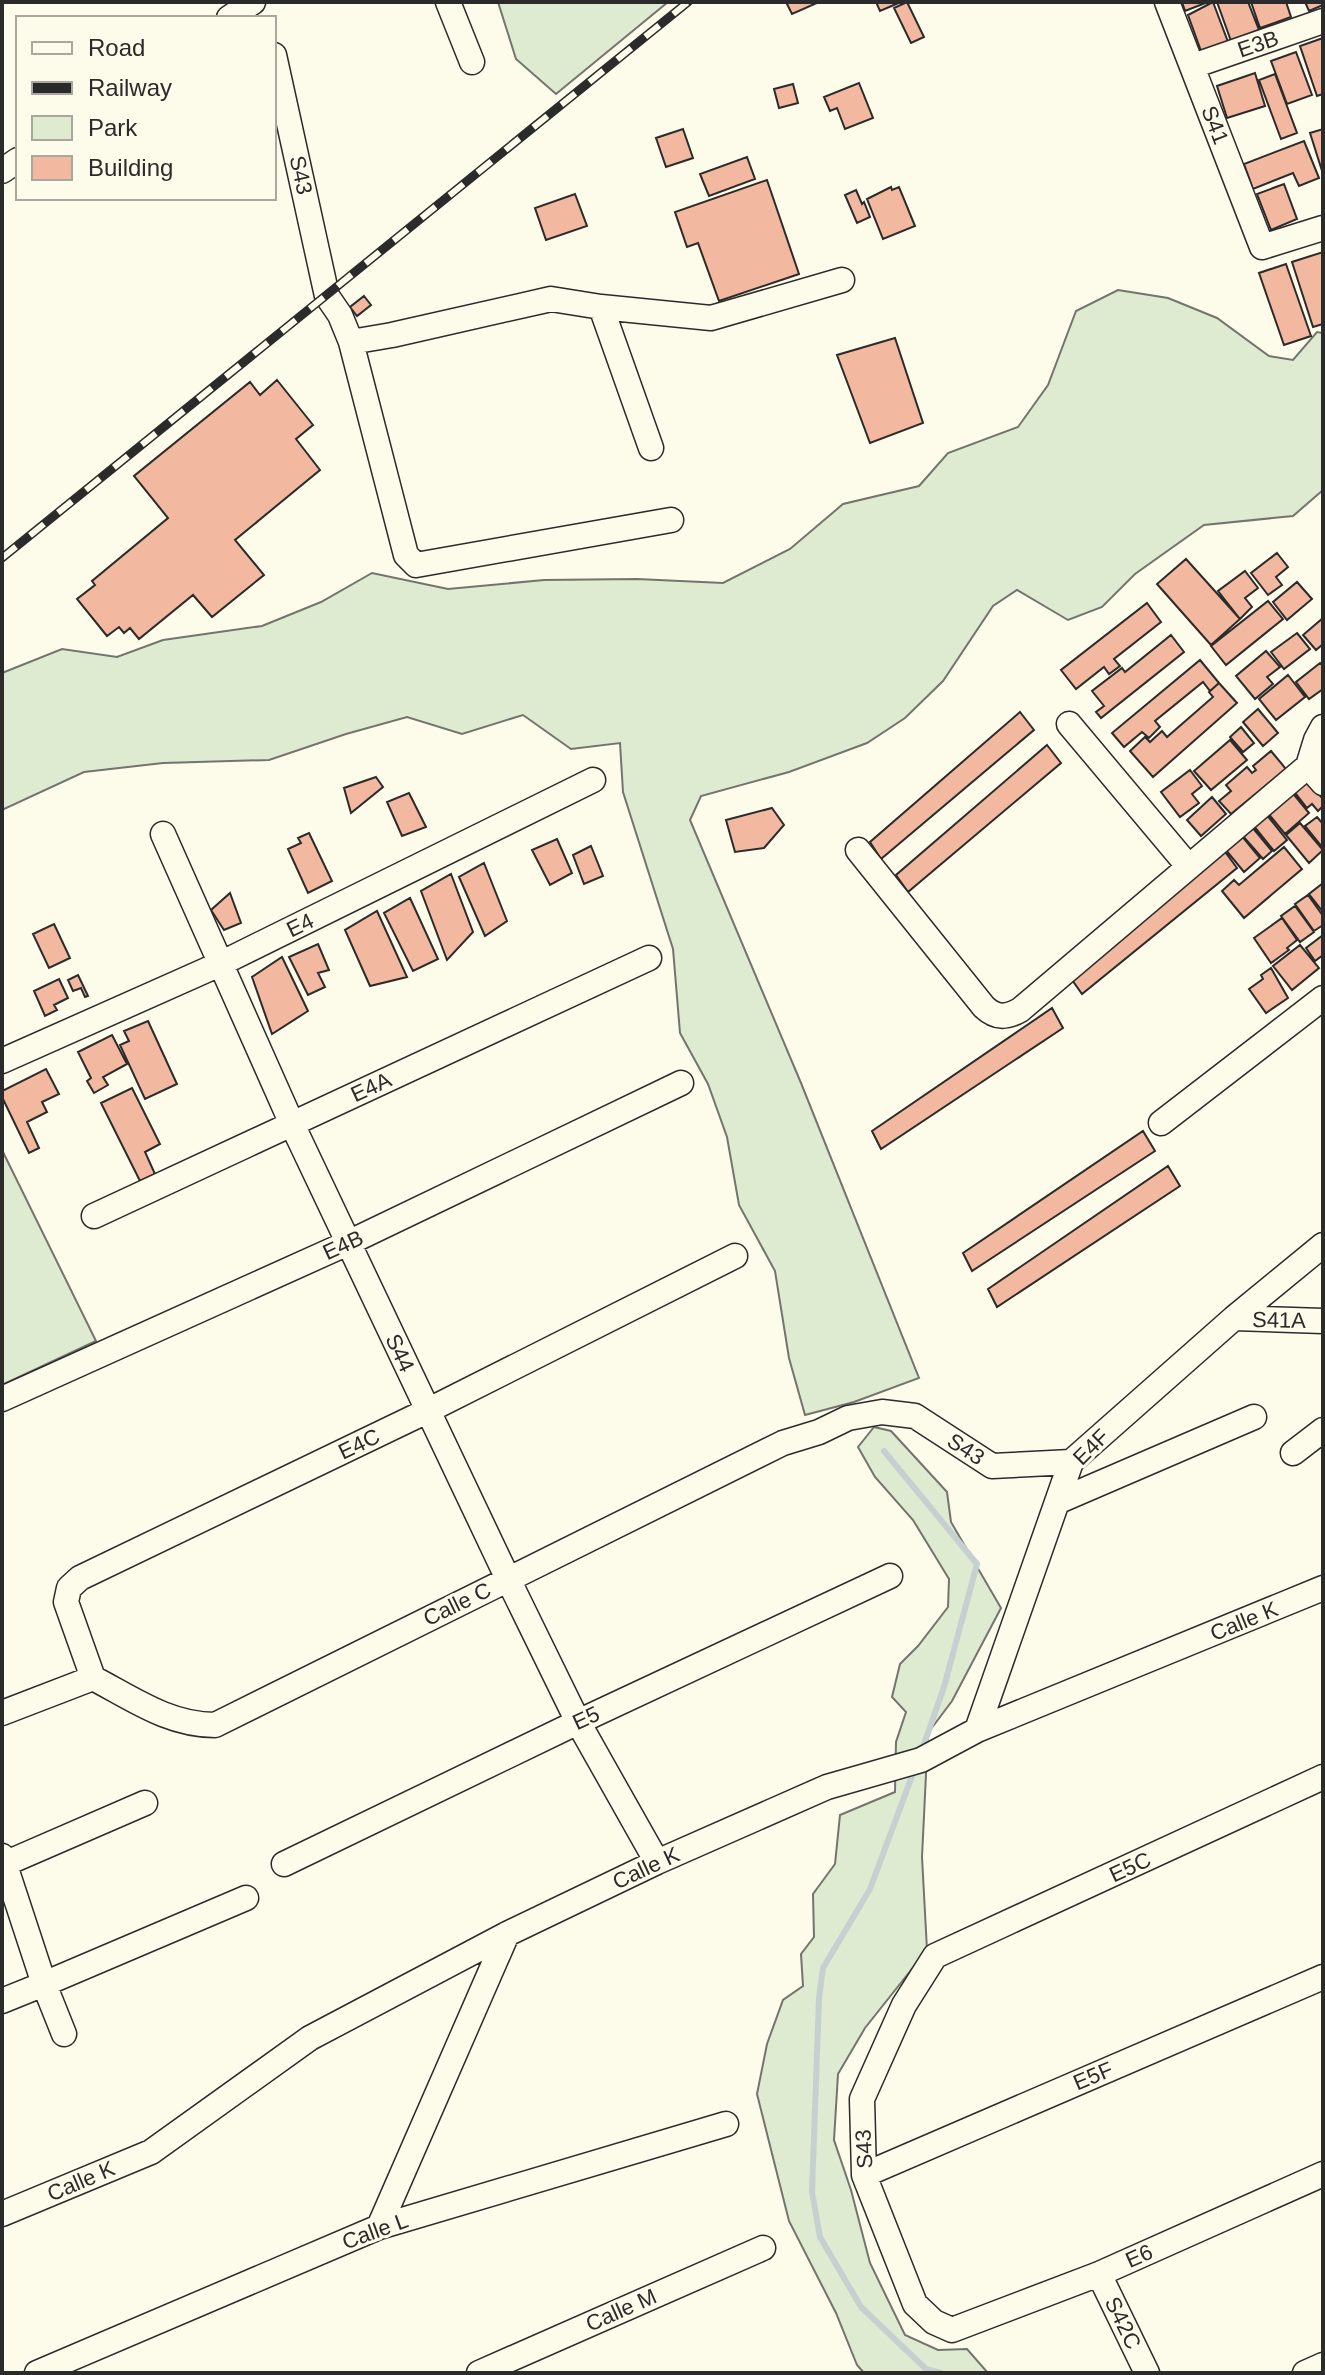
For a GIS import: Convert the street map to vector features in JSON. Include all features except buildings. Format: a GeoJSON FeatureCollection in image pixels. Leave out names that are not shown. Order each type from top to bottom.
{"type":"FeatureCollection","features":[{"type":"Feature","properties":{"kind":"street"},"geometry":{"type":"LineString","coordinates":[[232,16],[253,2]]}},
{"type":"Feature","properties":{"kind":"street"},"geometry":{"type":"LineString","coordinates":[[448,2],[472,62]]}},
{"type":"Feature","properties":{"kind":"street","name":"S41"},"geometry":{"type":"LineString","coordinates":[[1167,2],[1262,247],[1323,228]]}},
{"type":"Feature","properties":{"kind":"street","name":"E3B"},"geometry":{"type":"LineString","coordinates":[[1193,66],[1323,21]]}},
{"type":"Feature","properties":{"kind":"street","name":"S43"},"geometry":{"type":"LineString","coordinates":[[276,64],[327,296],[340,315],[351,342],[406,555],[416,565],[671,520]]}},
{"type":"Feature","properties":{"kind":"street"},"geometry":{"type":"LineString","coordinates":[[351,342],[551,299],[711,318],[842,280]]}},
{"type":"Feature","properties":{"kind":"street"},"geometry":{"type":"LineString","coordinates":[[601,307],[651,448]]}},
{"type":"Feature","properties":{"kind":"street"},"geometry":{"type":"LineString","coordinates":[[1069,724],[1189,867]]}},
{"type":"Feature","properties":{"kind":"street"},"geometry":{"type":"LineString","coordinates":[[858,850],[984,1007],[992,1014],[1003,1017],[1020,1010],[1189,867],[1316,774],[1316,740],[1323,727]]}},
{"type":"Feature","properties":{"kind":"street","name":"E4"},"geometry":{"type":"LineString","coordinates":[[2,1061],[220,964],[593,780]]}},
{"type":"Feature","properties":{"kind":"street","name":"S44"},"geometry":{"type":"LineString","coordinates":[[163,834],[292,1124],[427,1411],[578,1722],[657,1862]]}},
{"type":"Feature","properties":{"kind":"street","name":"E4A"},"geometry":{"type":"LineString","coordinates":[[94,1216],[649,958]]}},
{"type":"Feature","properties":{"kind":"street"},"geometry":{"type":"LineString","coordinates":[[1161,1123],[1323,998]]}},
{"type":"Feature","properties":{"kind":"street","name":"E4B"},"geometry":{"type":"LineString","coordinates":[[2,1399],[348,1243],[681,1083]]}},
{"type":"Feature","properties":{"kind":"street","name":"E4F"},"geometry":{"type":"LineString","coordinates":[[977,1730],[1071,1462],[1234,1318],[1323,1245]]}},
{"type":"Feature","properties":{"kind":"street","name":"E4C"},"geometry":{"type":"LineString","coordinates":[[93,1678],[66,1602],[69,1588],[80,1578],[427,1411],[735,1256]]}},
{"type":"Feature","properties":{"kind":"street","name":"S41A"},"geometry":{"type":"LineString","coordinates":[[1234,1318],[1323,1321]]}},
{"type":"Feature","properties":{"kind":"street","name":"Calle C"},"geometry":{"type":"LineString","coordinates":[[93,1678],[168,1718],[193,1725],[215,1725],[783,1443],[819,1432],[848,1418],[882,1412],[915,1416]]}},
{"type":"Feature","properties":{"kind":"street","name":"S43"},"geometry":{"type":"LineString","coordinates":[[915,1416],[992,1466],[1071,1462]]}},
{"type":"Feature","properties":{"kind":"street"},"geometry":{"type":"LineString","coordinates":[[1059,1501],[1254,1417]]}},
{"type":"Feature","properties":{"kind":"street"},"geometry":{"type":"LineString","coordinates":[[1293,1453],[1323,1430]]}},
{"type":"Feature","properties":{"kind":"street","name":"E5"},"geometry":{"type":"LineString","coordinates":[[284,1864],[890,1576]]}},
{"type":"Feature","properties":{"kind":"street","name":"Calle K"},"geometry":{"type":"LineString","coordinates":[[2,2214],[151,2152],[310,2038],[507,1934],[657,1862],[827,1787],[921,1760],[977,1730],[1323,1588]]}},
{"type":"Feature","properties":{"kind":"street"},"geometry":{"type":"LineString","coordinates":[[2,1713],[93,1678]]}},
{"type":"Feature","properties":{"kind":"street","name":"E5C"},"geometry":{"type":"LineString","coordinates":[[935,1956],[1323,1777]]}},
{"type":"Feature","properties":{"kind":"street"},"geometry":{"type":"LineString","coordinates":[[64,2034],[3,1862],[145,1803]]}},
{"type":"Feature","properties":{"kind":"street"},"geometry":{"type":"LineString","coordinates":[[2,2001],[246,1898]]}},
{"type":"Feature","properties":{"kind":"street"},"geometry":{"type":"LineString","coordinates":[[379,2227],[507,1934]]}},
{"type":"Feature","properties":{"kind":"street","name":"S43"},"geometry":{"type":"LineString","coordinates":[[935,1956],[904,2005],[862,2099],[864,2175],[915,2304],[934,2322],[952,2330]]}},
{"type":"Feature","properties":{"kind":"street","name":"E5F"},"geometry":{"type":"LineString","coordinates":[[864,2175],[1323,1977]]}},
{"type":"Feature","properties":{"kind":"street","name":"Calle L"},"geometry":{"type":"LineString","coordinates":[[37,2373],[379,2227],[726,2124]]}},
{"type":"Feature","properties":{"kind":"street","name":"E6"},"geometry":{"type":"LineString","coordinates":[[952,2330],[1099,2274],[1323,2174]]}},
{"type":"Feature","properties":{"kind":"street","name":"Calle M"},"geometry":{"type":"LineString","coordinates":[[479,2373],[763,2248]]}},
{"type":"Feature","properties":{"kind":"street","name":"S42C"},"geometry":{"type":"LineString","coordinates":[[1099,2274],[1147,2373]]}},
{"type":"Feature","properties":{"kind":"street"},"geometry":{"type":"LineString","coordinates":[[1305,2373],[1323,2365]]}},
{"type":"Feature","properties":{"kind":"green space"},"geometry":{"type":"Polygon","coordinates":[[[498,2],[668,2],[556,94],[516,59],[498,2]]]}},
{"type":"Feature","properties":{"kind":"green space"},"geometry":{"type":"Polygon","coordinates":[[[1118,290],[1168,298],[1217,318],[1269,356],[1293,360],[1317,332],[1323,333],[1323,490],[1293,516],[1204,525],[1135,574],[1102,607],[1068,620],[1017,590],[993,606],[943,681],[905,718],[867,743],[789,772],[701,796],[690,820],[801,1083],[919,1378],[854,1402],[805,1415],[789,1358],[775,1271],[739,1205],[727,1137],[708,1084],[680,1033],[673,949],[623,792],[620,743],[571,749],[523,715],[462,734],[407,717],[269,760],[163,763],[84,772],[2,810],[2,673],[62,649],[117,657],[163,640],[262,626],[321,602],[372,573],[448,589],[544,580],[637,579],[723,583],[790,549],[843,504],[919,486],[948,453],[1018,427],[1048,385],[1076,311],[1118,290]]]}},
{"type":"Feature","properties":{"kind":"green space"},"geometry":{"type":"Polygon","coordinates":[[[2,1150],[96,1341],[2,1385],[2,1150]]]}},
{"type":"Feature","properties":{"kind":"green space"},"geometry":{"type":"Polygon","coordinates":[[[874,1427],[891,1431],[947,1492],[951,1522],[1001,1608],[952,1701],[928,1733],[922,1857],[927,1950],[865,2028],[838,2074],[834,2140],[870,2263],[905,2335],[938,2350],[967,2349],[988,2373],[864,2373],[857,2365],[836,2313],[789,2221],[757,2094],[767,2044],[783,2000],[803,1986],[801,1954],[814,1937],[813,1894],[835,1864],[840,1815],[895,1792],[896,1742],[906,1712],[892,1697],[900,1664],[948,1607],[949,1579],[913,1520],[875,1477],[858,1447],[874,1427]]]}},
{"type":"Feature","properties":{"kind":"waterway"},"geometry":{"type":"LineString","coordinates":[[884,1451],[977,1564],[944,1687],[922,1750]]}},
{"type":"Feature","properties":{"kind":"waterway"},"geometry":{"type":"LineString","coordinates":[[915,1768],[870,1889],[823,1968],[819,1998],[812,2192],[820,2237],[861,2307],[926,2369],[941,2373]]}},
{"type":"Feature","properties":{"kind":"railway"},"geometry":{"type":"LineString","coordinates":[[2,558],[688,2]]}}]}
